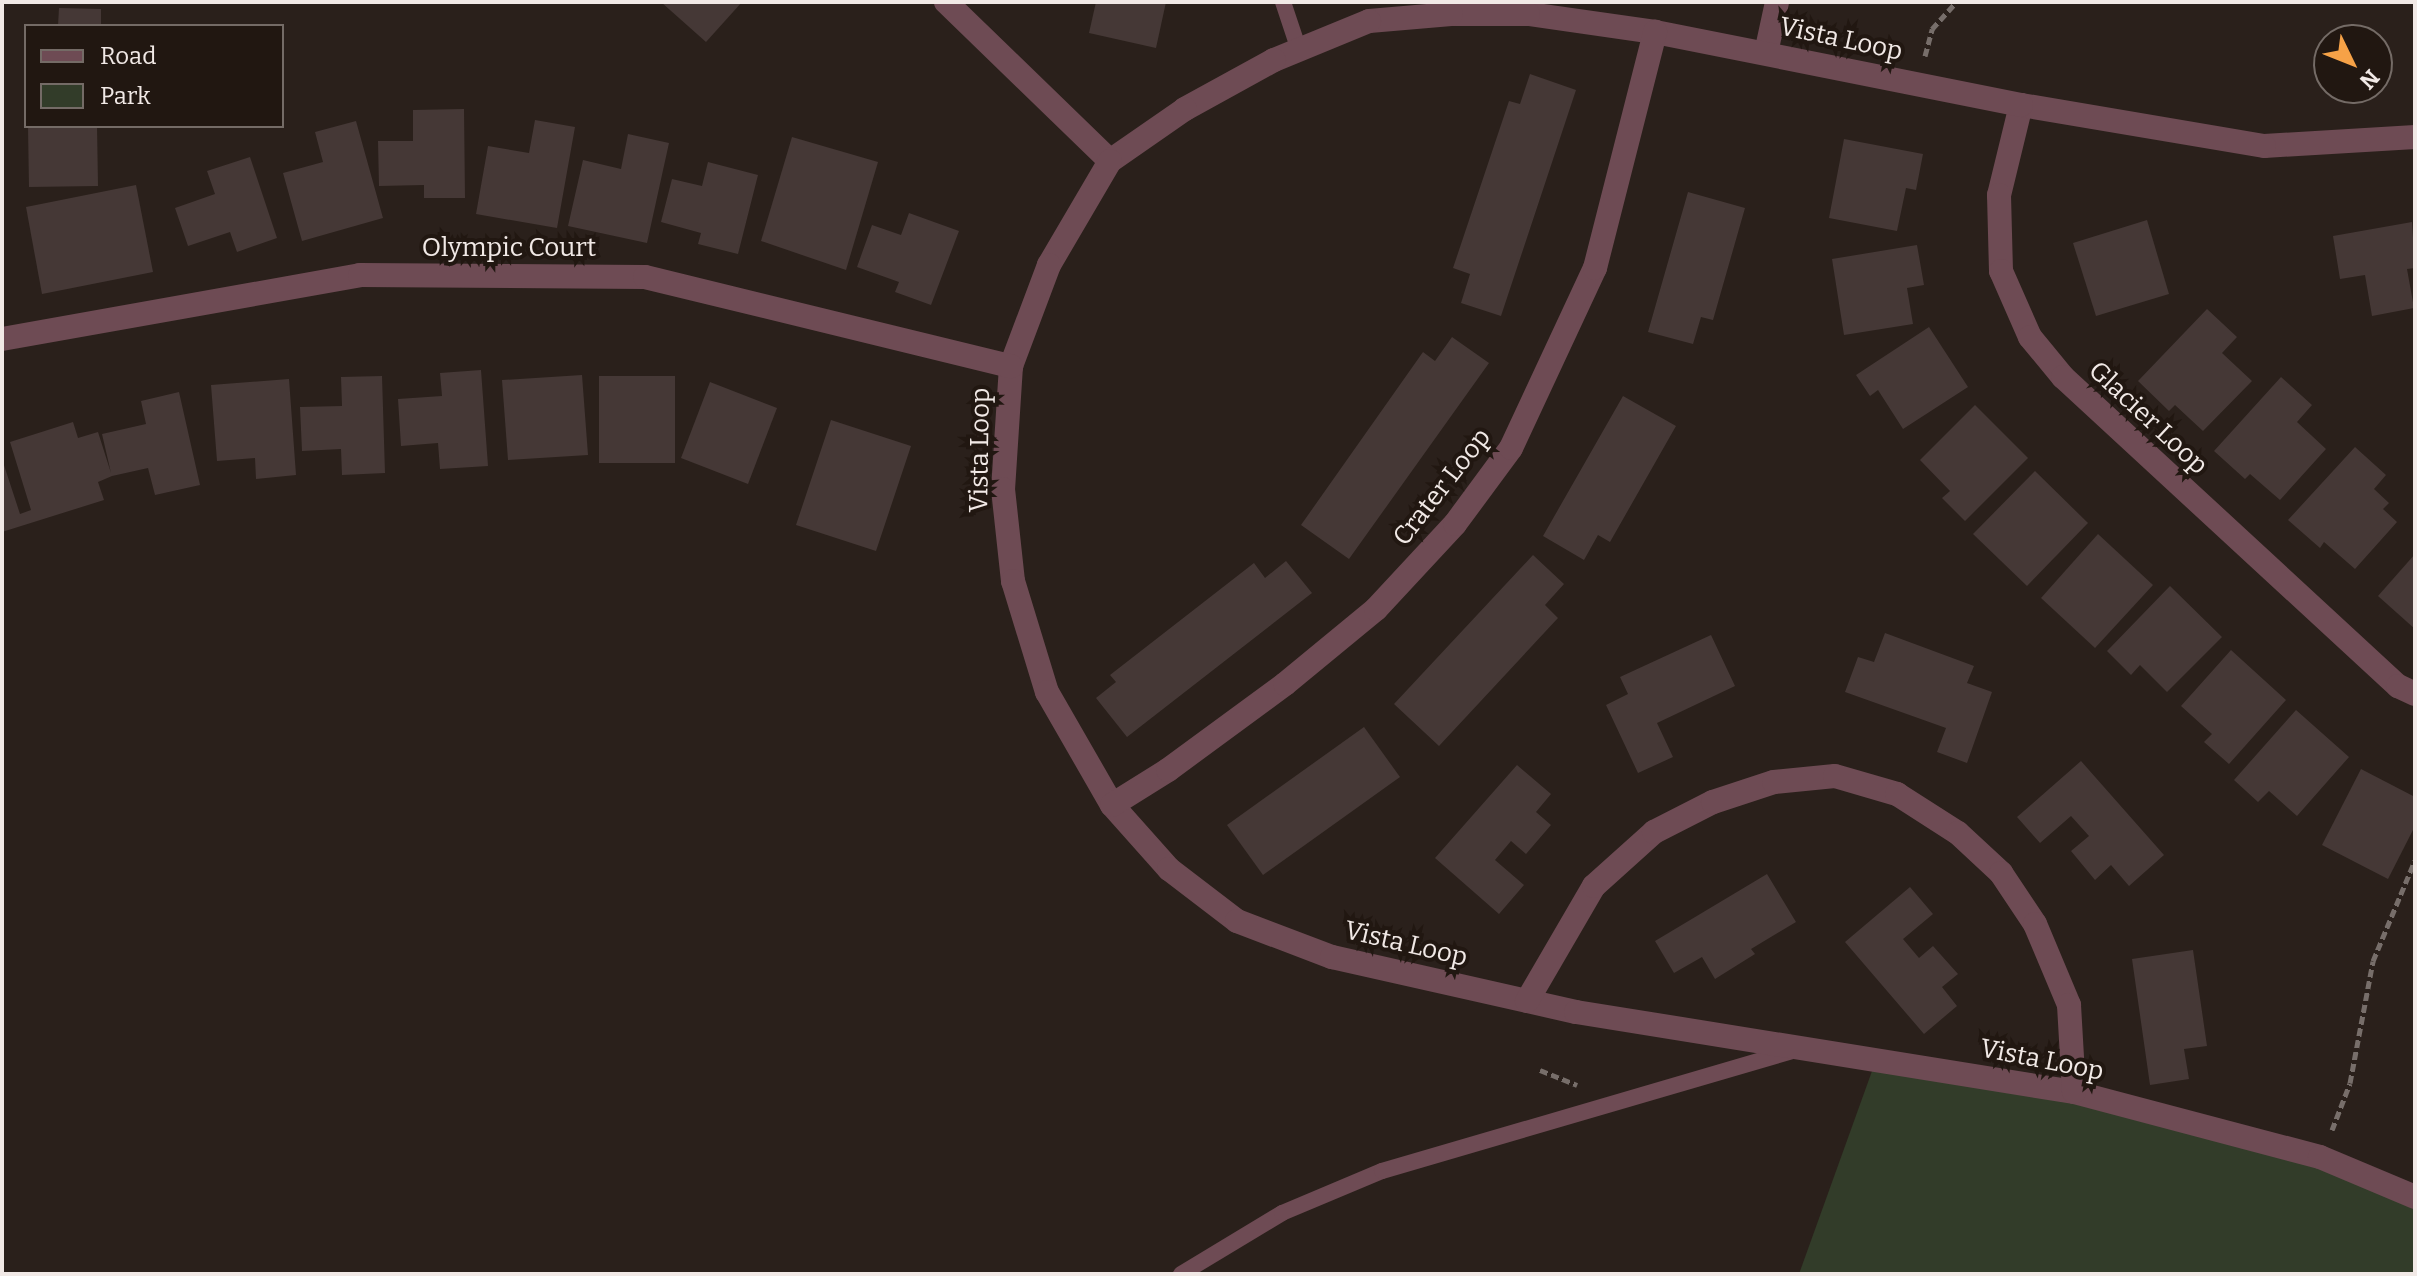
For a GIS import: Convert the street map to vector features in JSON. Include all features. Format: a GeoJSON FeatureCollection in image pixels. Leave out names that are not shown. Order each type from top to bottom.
{"type":"FeatureCollection","features":[{"type":"Feature","properties":{"kind":"street"},"geometry":{"type":"LineString","coordinates":[[946,2],[1110,161]]}},
{"type":"Feature","properties":{"kind":"street"},"geometry":{"type":"LineString","coordinates":[[1766,53],[1777,2]]}},
{"type":"Feature","properties":{"kind":"street","name":"Vista Loop"},"geometry":{"type":"LineString","coordinates":[[2415,137],[2264,146],[2021,105],[1655,32],[1528,14],[1403,10],[1274,60],[1185,109],[1110,161],[1049,265],[1011,366],[1003,489],[1013,581],[1047,692],[1112,805],[1169,869],[1237,921],[1332,957],[1527,1001],[2074,1092],[2320,1157],[2415,1197]]}},
{"type":"Feature","properties":{"kind":"street","name":"Crater Loop"},"geometry":{"type":"LineString","coordinates":[[1112,805],[1168,770],[1285,684],[1376,609],[1455,524],[1511,448],[1595,268],[1655,32]]}},
{"type":"Feature","properties":{"kind":"street","name":"Glacier Loop"},"geometry":{"type":"LineString","coordinates":[[2021,105],[1999,195],[2001,271],[2030,337],[2063,377],[2398,686],[2415,694]]}},
{"type":"Feature","properties":{"kind":"street","name":"Olympic Court"},"geometry":{"type":"LineString","coordinates":[[2,339],[360,275],[645,277],[1011,366]]}},
{"type":"Feature","properties":{"kind":"street"},"geometry":{"type":"LineString","coordinates":[[1527,1001],[1594,886],[1654,832],[1713,802],[1774,782],[1835,776],[1897,794],[1958,833],[2001,873],[2035,924],[2069,1005],[2074,1092]]}},
{"type":"Feature","properties":{"kind":"lane"},"geometry":{"type":"LineString","coordinates":[[1283,2],[1299,50]]}},
{"type":"Feature","properties":{"kind":"lane"},"geometry":{"type":"LineString","coordinates":[[1181,1274],[1282,1213],[1382,1171],[1801,1048]]}},
{"type":"Feature","properties":{"kind":"path"},"geometry":{"type":"LineString","coordinates":[[1917,83],[1932,29],[1956,2]]}},
{"type":"Feature","properties":{"kind":"path"},"geometry":{"type":"LineString","coordinates":[[2331,1134],[2350,1083],[2373,961],[2415,860]]}},
{"type":"Feature","properties":{"kind":"green space"},"geometry":{"type":"Polygon","coordinates":[[[1876,1060],[2074,1092],[2415,1197],[2415,1274],[1799,1274],[1876,1060]]]}},
{"type":"Feature","properties":{"kind":"building"},"geometry":{"type":"Polygon","coordinates":[[[661,2],[742,2],[706,42],[661,2]]]}},
{"type":"Feature","properties":{"kind":"building"},"geometry":{"type":"Polygon","coordinates":[[[1096,2],[1166,2],[1156,48],[1089,33],[1096,2]]]}},
{"type":"Feature","properties":{"kind":"building"},"geometry":{"type":"Polygon","coordinates":[[[59,8],[101,9],[101,24],[58,24],[59,8]]]}},
{"type":"Feature","properties":{"kind":"building"},"geometry":{"type":"Polygon","coordinates":[[[1530,74],[1576,90],[1501,316],[1461,303],[1470,274],[1453,268],[1509,101],[1520,104],[1530,74]]]}},
{"type":"Feature","properties":{"kind":"building"},"geometry":{"type":"Polygon","coordinates":[[[464,109],[465,198],[424,198],[424,185],[379,186],[378,141],[413,141],[413,110],[464,109]]]}},
{"type":"Feature","properties":{"kind":"building"},"geometry":{"type":"Polygon","coordinates":[[[535,120],[575,127],[557,228],[476,214],[488,146],[529,153],[535,120]]]}},
{"type":"Feature","properties":{"kind":"building"},"geometry":{"type":"Polygon","coordinates":[[[356,121],[383,218],[302,241],[283,173],[323,162],[315,132],[356,121]]]}},
{"type":"Feature","properties":{"kind":"building"},"geometry":{"type":"Polygon","coordinates":[[[28,128],[97,128],[98,186],[29,187],[28,128]]]}},
{"type":"Feature","properties":{"kind":"building"},"geometry":{"type":"Polygon","coordinates":[[[628,134],[669,143],[647,243],[568,226],[583,160],[621,169],[628,134]]]}},
{"type":"Feature","properties":{"kind":"building"},"geometry":{"type":"Polygon","coordinates":[[[792,137],[878,162],[846,270],[761,241],[792,137]]]}},
{"type":"Feature","properties":{"kind":"building"},"geometry":{"type":"Polygon","coordinates":[[[1844,139],[1923,154],[1916,190],[1906,188],[1897,231],[1829,218],[1844,139]]]}},
{"type":"Feature","properties":{"kind":"building"},"geometry":{"type":"Polygon","coordinates":[[[250,157],[277,238],[237,252],[230,232],[188,246],[175,208],[215,194],[207,171],[250,157]]]}},
{"type":"Feature","properties":{"kind":"building"},"geometry":{"type":"Polygon","coordinates":[[[708,162],[758,175],[738,254],[698,244],[701,233],[661,222],[672,179],[702,186],[708,162]]]}},
{"type":"Feature","properties":{"kind":"building"},"geometry":{"type":"Polygon","coordinates":[[[136,185],[153,272],[42,294],[26,207],[136,185]]]}},
{"type":"Feature","properties":{"kind":"building"},"geometry":{"type":"Polygon","coordinates":[[[1688,192],[1745,208],[1713,320],[1701,317],[1693,344],[1648,332],[1688,192]]]}},
{"type":"Feature","properties":{"kind":"building"},"geometry":{"type":"Polygon","coordinates":[[[909,213],[959,231],[931,305],[895,292],[899,282],[857,267],[872,225],[901,235],[909,213]]]}},
{"type":"Feature","properties":{"kind":"building"},"geometry":{"type":"Polygon","coordinates":[[[2147,220],[2169,294],[2096,316],[2073,243],[2147,220]]]}},
{"type":"Feature","properties":{"kind":"building"},"geometry":{"type":"Polygon","coordinates":[[[2412,222],[2415,268],[2407,269],[2414,308],[2372,316],[2365,275],[2340,279],[2333,236],[2412,222]]]}},
{"type":"Feature","properties":{"kind":"building"},"geometry":{"type":"Polygon","coordinates":[[[1917,245],[1924,285],[1907,288],[1913,324],[1844,335],[1832,259],[1917,245]]]}},
{"type":"Feature","properties":{"kind":"building"},"geometry":{"type":"Polygon","coordinates":[[[2207,309],[2237,337],[2222,353],[2252,381],[2203,431],[2175,405],[2169,411],[2138,381],[2207,309]]]}},
{"type":"Feature","properties":{"kind":"building"},"geometry":{"type":"Polygon","coordinates":[[[1929,327],[1968,387],[1903,429],[1878,390],[1870,396],[1856,375],[1929,327]]]}},
{"type":"Feature","properties":{"kind":"building"},"geometry":{"type":"Polygon","coordinates":[[[1452,337],[1489,363],[1349,559],[1301,525],[1423,352],[1435,361],[1452,337]]]}},
{"type":"Feature","properties":{"kind":"building"},"geometry":{"type":"Polygon","coordinates":[[[481,370],[488,466],[440,469],[438,443],[401,446],[398,399],[442,396],[440,373],[481,370]]]}},
{"type":"Feature","properties":{"kind":"building"},"geometry":{"type":"Polygon","coordinates":[[[582,375],[588,455],[508,460],[502,380],[582,375]]]}},
{"type":"Feature","properties":{"kind":"building"},"geometry":{"type":"Polygon","coordinates":[[[382,376],[385,473],[342,475],[341,449],[302,451],[300,407],[342,406],[341,377],[382,376]]]}},
{"type":"Feature","properties":{"kind":"building"},"geometry":{"type":"Polygon","coordinates":[[[599,376],[675,376],[675,463],[599,463],[599,376]]]}},
{"type":"Feature","properties":{"kind":"building"},"geometry":{"type":"Polygon","coordinates":[[[2281,377],[2312,405],[2297,422],[2326,449],[2280,500],[2250,474],[2245,479],[2214,451],[2281,377]]]}},
{"type":"Feature","properties":{"kind":"building"},"geometry":{"type":"Polygon","coordinates":[[[289,379],[296,475],[256,479],[255,458],[217,461],[211,385],[289,379]]]}},
{"type":"Feature","properties":{"kind":"building"},"geometry":{"type":"Polygon","coordinates":[[[710,382],[777,408],[748,484],[681,458],[710,382]]]}},
{"type":"Feature","properties":{"kind":"building"},"geometry":{"type":"Polygon","coordinates":[[[179,392],[200,485],[155,495],[148,468],[112,476],[98,482],[104,500],[2,532],[2,459],[20,514],[31,510],[10,442],[73,422],[78,438],[98,432],[111,473],[102,434],[146,424],[141,401],[179,392]]]}},
{"type":"Feature","properties":{"kind":"building"},"geometry":{"type":"Polygon","coordinates":[[[1623,396],[1676,426],[1610,542],[1598,535],[1584,560],[1543,536],[1623,396]]]}},
{"type":"Feature","properties":{"kind":"building"},"geometry":{"type":"Polygon","coordinates":[[[1975,405],[2028,458],[1965,521],[1942,498],[1950,491],[1920,460],[1975,405]]]}},
{"type":"Feature","properties":{"kind":"building"},"geometry":{"type":"Polygon","coordinates":[[[831,420],[911,446],[876,551],[796,525],[831,420]]]}},
{"type":"Feature","properties":{"kind":"building"},"geometry":{"type":"Polygon","coordinates":[[[2355,447],[2386,475],[2374,489],[2389,503],[2383,509],[2397,522],[2355,569],[2324,542],[2320,548],[2288,520],[2355,447]]]}},
{"type":"Feature","properties":{"kind":"building"},"geometry":{"type":"Polygon","coordinates":[[[2035,471],[2088,523],[2027,586],[1973,534],[2035,471]]]}},
{"type":"Feature","properties":{"kind":"building"},"geometry":{"type":"Polygon","coordinates":[[[2098,534],[2153,585],[2095,648],[2041,598],[2098,534]]]}},
{"type":"Feature","properties":{"kind":"building"},"geometry":{"type":"Polygon","coordinates":[[[2415,554],[2415,629],[2378,596],[2415,554]]]}},
{"type":"Feature","properties":{"kind":"building"},"geometry":{"type":"Polygon","coordinates":[[[1533,555],[1564,584],[1545,605],[1558,618],[1439,746],[1394,704],[1533,555]]]}},
{"type":"Feature","properties":{"kind":"building"},"geometry":{"type":"Polygon","coordinates":[[[1286,561],[1312,593],[1127,737],[1096,698],[1116,682],[1110,675],[1254,563],[1265,578],[1286,561]]]}},
{"type":"Feature","properties":{"kind":"building"},"geometry":{"type":"Polygon","coordinates":[[[2170,586],[2222,637],[2167,692],[2140,665],[2131,675],[2107,651],[2170,586]]]}},
{"type":"Feature","properties":{"kind":"building"},"geometry":{"type":"Polygon","coordinates":[[[1885,633],[1974,666],[1967,683],[1992,692],[1967,763],[1937,752],[1946,728],[1845,692],[1858,657],[1874,662],[1885,633]]]}},
{"type":"Feature","properties":{"kind":"building"},"geometry":{"type":"Polygon","coordinates":[[[1711,635],[1735,686],[1657,723],[1673,757],[1638,773],[1606,705],[1628,694],[1620,677],[1711,635]]]}},
{"type":"Feature","properties":{"kind":"building"},"geometry":{"type":"Polygon","coordinates":[[[2231,650],[2286,700],[2229,764],[2204,742],[2212,734],[2181,706],[2231,650]]]}},
{"type":"Feature","properties":{"kind":"building"},"geometry":{"type":"Polygon","coordinates":[[[2296,710],[2349,757],[2297,816],[2269,791],[2258,802],[2234,780],[2296,710]]]}},
{"type":"Feature","properties":{"kind":"building"},"geometry":{"type":"Polygon","coordinates":[[[1364,727],[1400,777],[1263,875],[1227,825],[1364,727]]]}},
{"type":"Feature","properties":{"kind":"building"},"geometry":{"type":"Polygon","coordinates":[[[2081,761],[2164,855],[2129,886],[2111,865],[2095,880],[2071,851],[2089,836],[2071,816],[2040,843],[2017,817],[2081,761]]]}},
{"type":"Feature","properties":{"kind":"building"},"geometry":{"type":"Polygon","coordinates":[[[1517,765],[1551,794],[1536,812],[1551,825],[1526,854],[1511,841],[1495,860],[1524,885],[1499,914],[1435,858],[1517,765]]]}},
{"type":"Feature","properties":{"kind":"building"},"geometry":{"type":"Polygon","coordinates":[[[2361,769],[2415,797],[2415,826],[2388,879],[2322,845],[2361,769]]]}},
{"type":"Feature","properties":{"kind":"building"},"geometry":{"type":"Polygon","coordinates":[[[1767,874],[1796,922],[1751,949],[1755,954],[1715,979],[1702,957],[1674,973],[1655,941],[1767,874]]]}},
{"type":"Feature","properties":{"kind":"building"},"geometry":{"type":"Polygon","coordinates":[[[1910,887],[1933,914],[1903,939],[1919,958],[1933,946],[1958,974],[1942,987],[1957,1006],[1924,1034],[1845,942],[1910,887]]]}},
{"type":"Feature","properties":{"kind":"building"},"geometry":{"type":"Polygon","coordinates":[[[2193,950],[2207,1046],[2184,1049],[2189,1079],[2150,1085],[2132,959],[2193,950]]]}}]}
